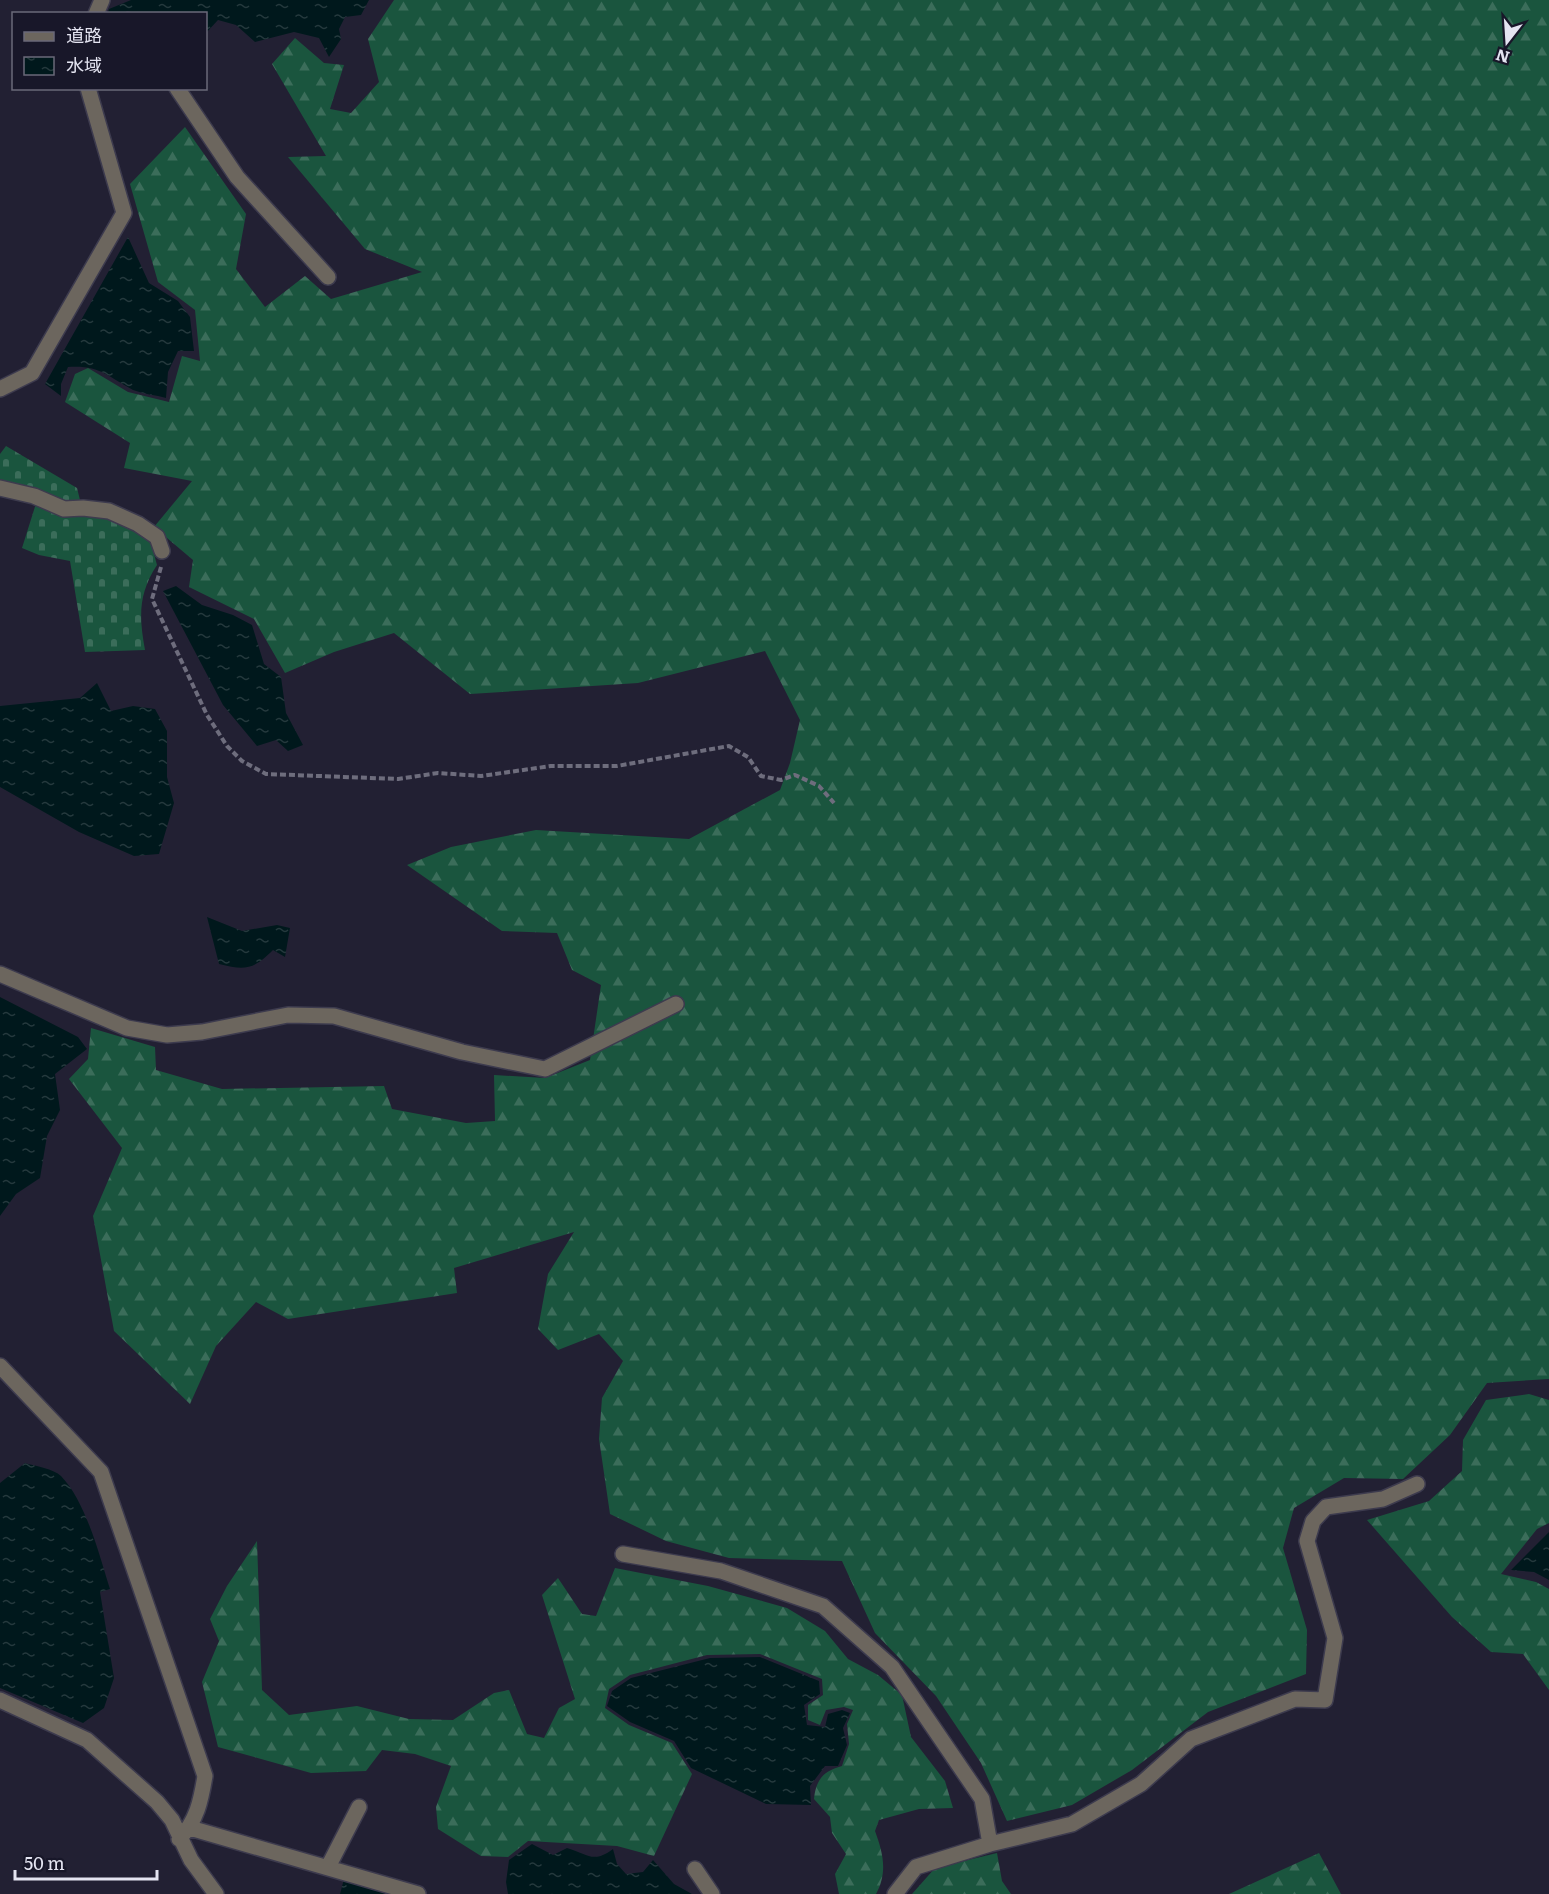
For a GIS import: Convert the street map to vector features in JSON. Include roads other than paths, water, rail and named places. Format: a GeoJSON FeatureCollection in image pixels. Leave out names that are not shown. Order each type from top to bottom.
{"type":"FeatureCollection","features":[{"type":"Feature","properties":{"kind":"street"},"geometry":{"type":"LineString","coordinates":[[0,389],[32,373],[124,213],[88,90]]}},
{"type":"Feature","properties":{"kind":"street"},"geometry":{"type":"LineString","coordinates":[[178,90],[237,177],[328,277]]}},
{"type":"Feature","properties":{"kind":"street"},"geometry":{"type":"LineString","coordinates":[[0,488],[34,496],[64,509],[83,508],[109,511],[138,524],[157,537],[162,551]]}},
{"type":"Feature","properties":{"kind":"street"},"geometry":{"type":"LineString","coordinates":[[0,974],[126,1028],[167,1035],[202,1032],[245,1022],[288,1016],[334,1016],[462,1052],[545,1069],[676,1004]]}},
{"type":"Feature","properties":{"kind":"street"},"geometry":{"type":"LineString","coordinates":[[0,1365],[101,1472],[205,1776],[200,1803],[184,1833]]}},
{"type":"Feature","properties":{"kind":"street"},"geometry":{"type":"LineString","coordinates":[[895,1894],[916,1867],[990,1844],[1071,1824],[1141,1784],[1191,1739],[1295,1699],[1325,1700],[1335,1638],[1307,1541],[1313,1521],[1326,1507],[1383,1499],[1417,1484]]}},
{"type":"Feature","properties":{"kind":"street"},"geometry":{"type":"LineString","coordinates":[[623,1554],[721,1571],[822,1606],[892,1667],[982,1799],[990,1844]]}},
{"type":"Feature","properties":{"kind":"street"},"geometry":{"type":"LineString","coordinates":[[0,1700],[87,1740],[157,1802],[184,1833],[191,1860],[216,1894]]}},
{"type":"Feature","properties":{"kind":"street"},"geometry":{"type":"LineString","coordinates":[[328,1866],[359,1807]]}},
{"type":"Feature","properties":{"kind":"street"},"geometry":{"type":"LineString","coordinates":[[184,1833],[328,1866],[418,1894]]}},
{"type":"Feature","properties":{"kind":"street"},"geometry":{"type":"LineString","coordinates":[[695,1869],[712,1894]]}},
{"type":"Feature","properties":{"kind":"water"},"geometry":{"type":"Polygon","coordinates":[[[131,0],[369,0],[361,15],[345,17],[339,29],[341,39],[329,57],[319,38],[294,32],[255,42],[236,25],[218,20],[207,32],[207,12],[108,12],[109,9],[131,0]]]}},
{"type":"Feature","properties":{"kind":"water"},"geometry":{"type":"Polygon","coordinates":[[[128,237],[149,283],[178,301],[190,317],[194,351],[178,351],[168,372],[166,398],[141,393],[103,372],[79,367],[68,367],[61,384],[61,396],[45,384],[128,237]]]}},
{"type":"Feature","properties":{"kind":"water"},"geometry":{"type":"Polygon","coordinates":[[[176,586],[202,605],[233,615],[252,625],[264,664],[281,677],[286,713],[303,745],[288,751],[276,740],[257,746],[223,705],[163,591],[176,586]]]}},
{"type":"Feature","properties":{"kind":"water"},"geometry":{"type":"Polygon","coordinates":[[[97,683],[111,711],[133,706],[155,709],[167,731],[167,777],[174,803],[159,854],[134,856],[79,832],[0,787],[0,706],[80,698],[97,683]]]}},
{"type":"Feature","properties":{"kind":"water"},"geometry":{"type":"Polygon","coordinates":[[[207,917],[242,931],[277,925],[290,928],[285,957],[273,950],[255,965],[249,967],[219,964],[207,917]]]}},
{"type":"Feature","properties":{"kind":"water"},"geometry":{"type":"Polygon","coordinates":[[[0,997],[78,1037],[87,1049],[55,1074],[60,1110],[47,1136],[40,1178],[16,1194],[0,1216],[0,997]]]}},
{"type":"Feature","properties":{"kind":"water"},"geometry":{"type":"Polygon","coordinates":[[[25,1463],[58,1474],[70,1487],[91,1529],[110,1589],[100,1592],[114,1678],[104,1708],[83,1723],[0,1688],[0,1483],[25,1463]]]}},
{"type":"Feature","properties":{"kind":"water"},"geometry":{"type":"Polygon","coordinates":[[[1549,1532],[1549,1580],[1534,1572],[1511,1570],[1549,1532]]]}},
{"type":"Feature","properties":{"kind":"water"},"geometry":{"type":"Polygon","coordinates":[[[760,1657],[819,1681],[820,1694],[804,1705],[807,1725],[825,1727],[828,1714],[842,1710],[850,1713],[843,1728],[847,1745],[838,1766],[825,1766],[810,1786],[811,1805],[766,1804],[691,1768],[674,1741],[630,1722],[607,1706],[612,1691],[631,1678],[710,1658],[760,1657]]]}},
{"type":"Feature","properties":{"kind":"water"},"geometry":{"type":"Polygon","coordinates":[[[532,1844],[553,1855],[567,1848],[595,1857],[613,1849],[617,1864],[626,1874],[643,1872],[653,1860],[674,1884],[692,1894],[508,1894],[506,1882],[509,1860],[532,1844]]]}},
{"type":"Feature","properties":{"kind":"water"},"geometry":{"type":"Polygon","coordinates":[[[344,1879],[394,1894],[340,1894],[344,1879]]]}}]}
